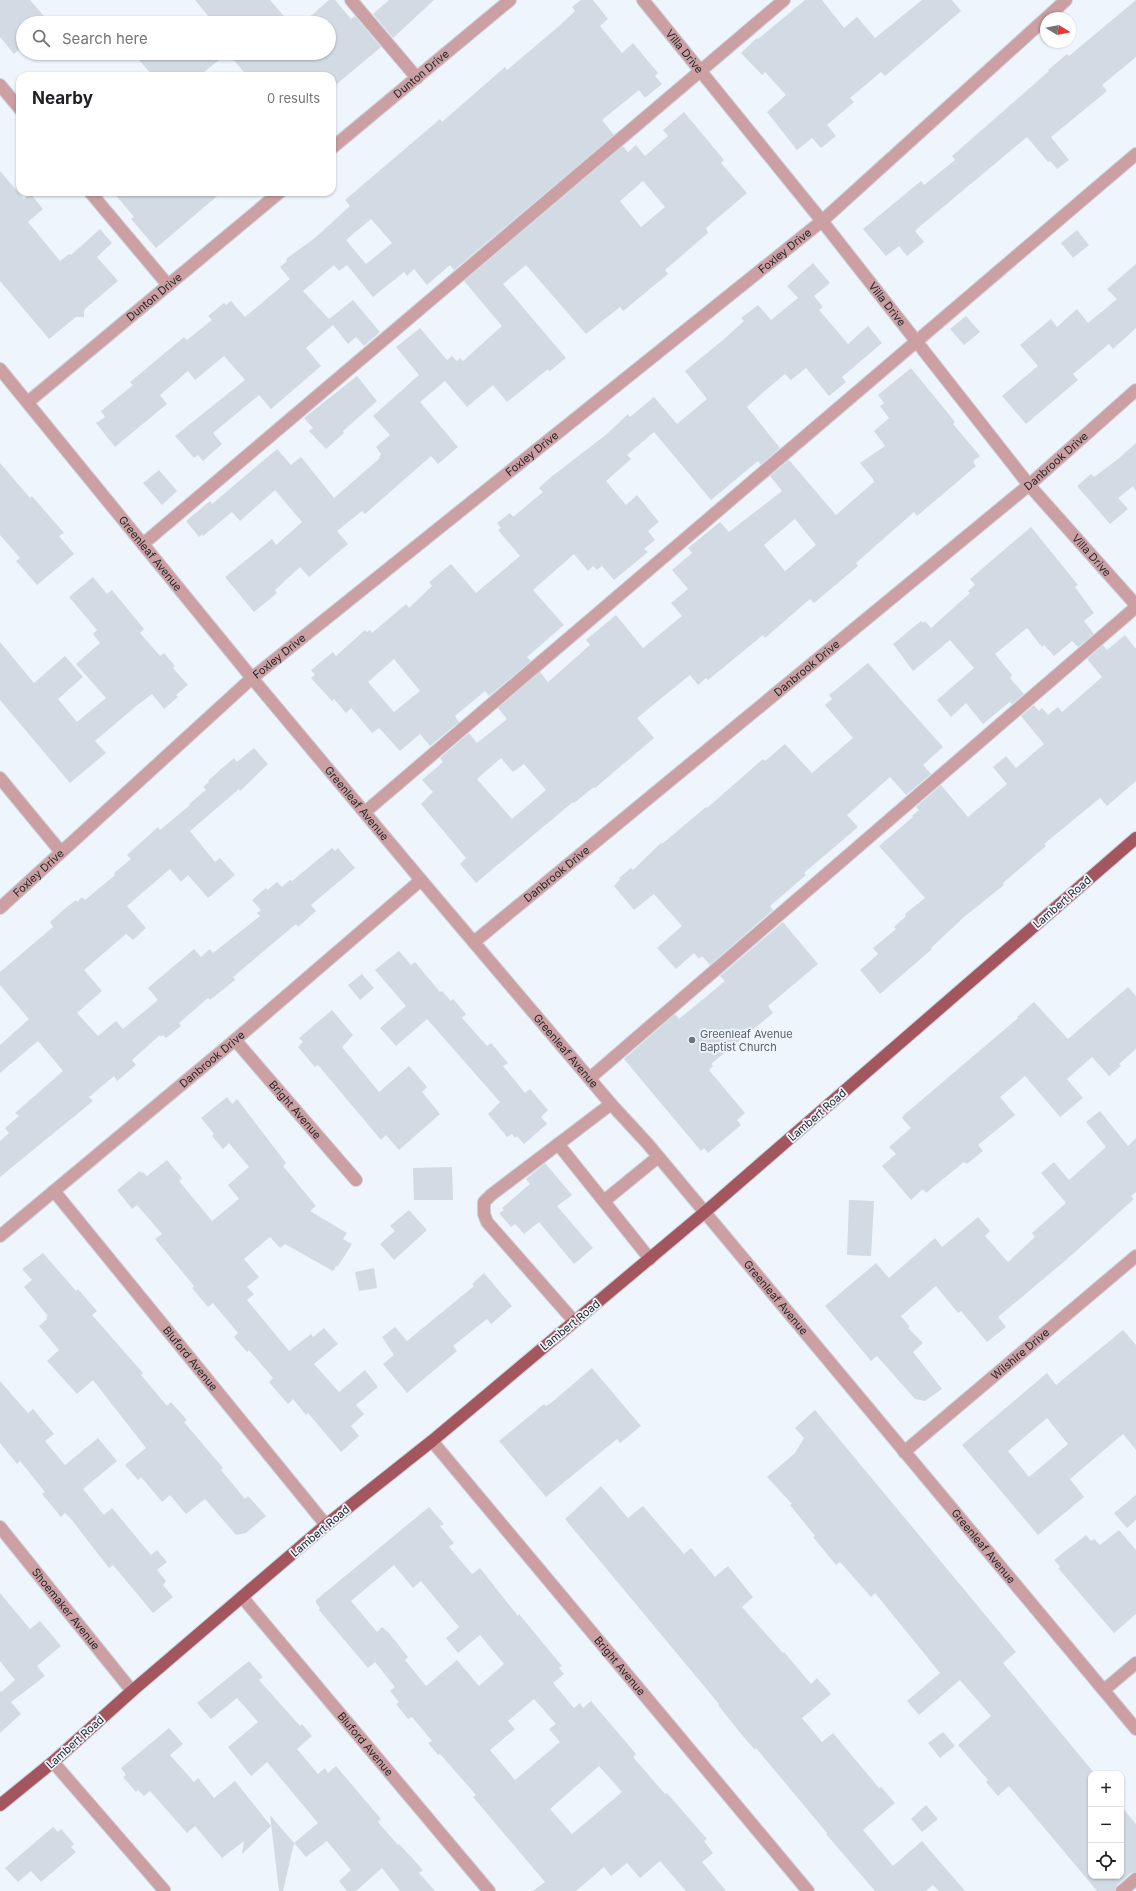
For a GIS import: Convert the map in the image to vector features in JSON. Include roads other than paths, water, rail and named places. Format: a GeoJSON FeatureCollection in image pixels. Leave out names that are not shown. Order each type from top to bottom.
{"type":"FeatureCollection","features":[{"type":"Feature","properties":{"kind":"main road","name":"Lambert Road"},"geometry":{"type":"LineString","coordinates":[[0,1805],[53,1762],[132,1691],[326,1525],[432,1441],[574,1320],[650,1259],[1136,838]]}},
{"type":"Feature","properties":{"kind":"street"},"geometry":{"type":"LineString","coordinates":[[351,0],[417,78]]}},
{"type":"Feature","properties":{"kind":"street","name":"Dunton Drive"},"geometry":{"type":"LineString","coordinates":[[336,145],[510,0]]}},
{"type":"Feature","properties":{"kind":"street","name":"Villa Drive"},"geometry":{"type":"LineString","coordinates":[[643,0],[822,221],[1029,485],[1136,606]]}},
{"type":"Feature","properties":{"kind":"street"},"geometry":{"type":"LineString","coordinates":[[143,544],[784,0]]}},
{"type":"Feature","properties":{"kind":"street","name":"Foxley Drive"},"geometry":{"type":"LineString","coordinates":[[0,908],[252,678],[822,221],[1066,0]]}},
{"type":"Feature","properties":{"kind":"street"},"geometry":{"type":"LineString","coordinates":[[0,85],[16,104]]}},
{"type":"Feature","properties":{"kind":"street"},"geometry":{"type":"LineString","coordinates":[[365,812],[1136,154]]}},
{"type":"Feature","properties":{"kind":"street"},"geometry":{"type":"LineString","coordinates":[[93,196],[168,285]]}},
{"type":"Feature","properties":{"kind":"street","name":"Dunton Drive"},"geometry":{"type":"LineString","coordinates":[[28,402],[275,196]]}},
{"type":"Feature","properties":{"kind":"street","name":"Greenleaf Avenue"},"geometry":{"type":"LineString","coordinates":[[0,369],[252,678],[420,880],[705,1212],[1136,1729]]}},
{"type":"Feature","properties":{"kind":"street","name":"Danbrook Drive"},"geometry":{"type":"LineString","coordinates":[[474,942],[1029,485],[1136,390]]}},
{"type":"Feature","properties":{"kind":"street"},"geometry":{"type":"LineString","coordinates":[[590,1078],[1136,606]]}},
{"type":"Feature","properties":{"kind":"street"},"geometry":{"type":"LineString","coordinates":[[0,778],[61,852]]}},
{"type":"Feature","properties":{"kind":"street","name":"Danbrook Drive"},"geometry":{"type":"LineString","coordinates":[[0,1236],[235,1040],[420,880]]}},
{"type":"Feature","properties":{"kind":"street","name":"Bright Avenue"},"geometry":{"type":"LineString","coordinates":[[235,1040],[356,1180]]}},
{"type":"Feature","properties":{"kind":"street"},"geometry":{"type":"LineString","coordinates":[[574,1320],[487,1222],[484,1214],[484,1202],[491,1195],[611,1104]]}},
{"type":"Feature","properties":{"kind":"street"},"geometry":{"type":"LineString","coordinates":[[558,1144],[650,1259]]}},
{"type":"Feature","properties":{"kind":"street"},"geometry":{"type":"LineString","coordinates":[[604,1201],[658,1157]]}},
{"type":"Feature","properties":{"kind":"street","name":"Bluford Avenue"},"geometry":{"type":"LineString","coordinates":[[54,1191],[326,1525]]}},
{"type":"Feature","properties":{"kind":"street","name":"Wilshire Drive"},"geometry":{"type":"LineString","coordinates":[[904,1452],[1136,1256]]}},
{"type":"Feature","properties":{"kind":"street","name":"Bright Avenue"},"geometry":{"type":"LineString","coordinates":[[432,1441],[808,1891]]}},
{"type":"Feature","properties":{"kind":"street","name":"Shoemaker Avenue"},"geometry":{"type":"LineString","coordinates":[[0,1527],[132,1691]]}},
{"type":"Feature","properties":{"kind":"street","name":"Bluford Avenue"},"geometry":{"type":"LineString","coordinates":[[242,1597],[489,1891]]}},
{"type":"Feature","properties":{"kind":"street"},"geometry":{"type":"LineString","coordinates":[[1104,1690],[1136,1663]]}},
{"type":"Feature","properties":{"kind":"street"},"geometry":{"type":"LineString","coordinates":[[53,1762],[164,1890]]}},
{"type":"Feature","properties":{"kind":"street"},"geometry":{"type":"LineString","coordinates":[[1122,1891],[1136,1879]]}},
{"type":"Feature","properties":{"kind":"place","name":"Greenleaf Avenue Baptist Church"},"geometry":{"type":"Point","coordinates":[692,1040]}}]}
